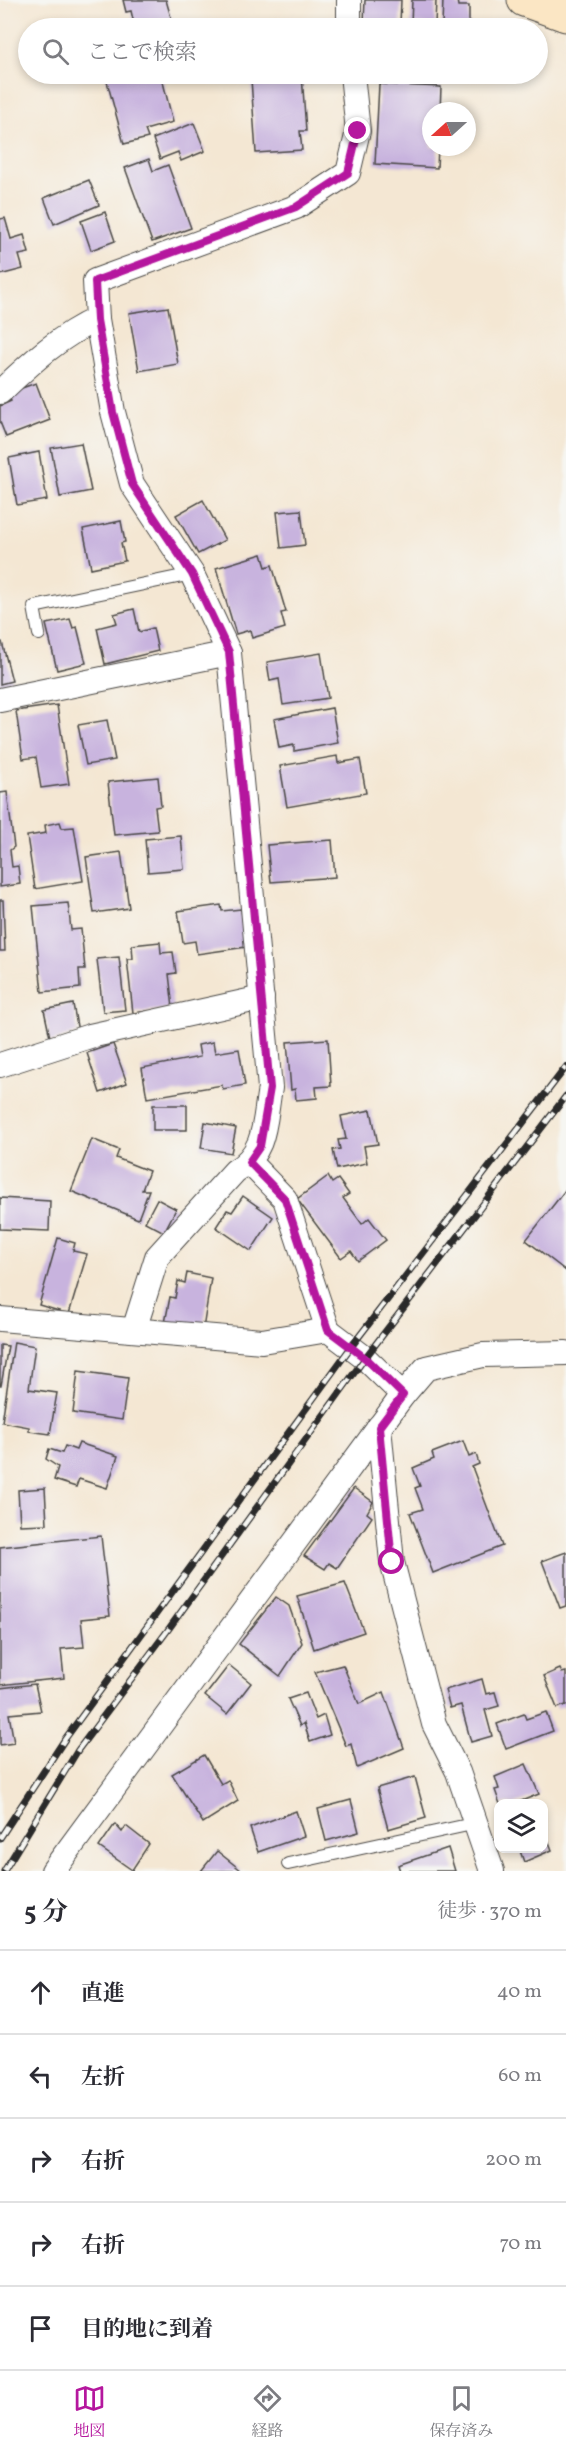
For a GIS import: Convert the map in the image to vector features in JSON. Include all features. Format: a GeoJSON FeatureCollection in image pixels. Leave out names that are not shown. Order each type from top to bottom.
{"type":"FeatureCollection","features":[{"type":"Feature","properties":{"kind":"street"},"geometry":{"type":"LineString","coordinates":[[349,0],[349,18]]}},
{"type":"Feature","properties":{"kind":"street"},"geometry":{"type":"LineString","coordinates":[[524,0],[566,15]]}},
{"type":"Feature","properties":{"kind":"street"},"geometry":{"type":"LineString","coordinates":[[134,1330],[156,1257],[235,1171],[249,1162],[260,1146],[270,1088],[229,652],[192,574],[132,484],[113,412],[97,320],[95,281],[296,207],[348,173],[358,131],[353,84]]}},
{"type":"Feature","properties":{"kind":"street"},"geometry":{"type":"LineString","coordinates":[[0,392],[40,355],[77,328],[97,320]]}},
{"type":"Feature","properties":{"kind":"street"},"geometry":{"type":"LineString","coordinates":[[0,700],[229,652]]}},
{"type":"Feature","properties":{"kind":"street"},"geometry":{"type":"LineString","coordinates":[[0,1065],[90,1036],[262,998]]}},
{"type":"Feature","properties":{"kind":"street"},"geometry":{"type":"LineString","coordinates":[[249,1162],[285,1199],[328,1330],[365,1358],[403,1395]]}},
{"type":"Feature","properties":{"kind":"street"},"geometry":{"type":"LineString","coordinates":[[0,1319],[262,1341],[328,1330]]}},
{"type":"Feature","properties":{"kind":"street"},"geometry":{"type":"LineString","coordinates":[[53,1871],[379,1427],[426,1368],[483,1356],[566,1353]]}},
{"type":"Feature","properties":{"kind":"street"},"geometry":{"type":"LineString","coordinates":[[379,1427],[392,1562],[434,1724],[458,1772],[492,1871]]}},
{"type":"Feature","properties":{"kind":"lane"},"geometry":{"type":"LineString","coordinates":[[39,634],[34,607],[192,574]]}},
{"type":"Feature","properties":{"kind":"lane"},"geometry":{"type":"LineString","coordinates":[[288,1864],[477,1823]]}},
{"type":"Feature","properties":{"kind":"building"},"geometry":{"type":"Polygon","coordinates":[[[123,0],[166,0],[171,18],[133,18],[131,11],[126,12],[123,0]]]}},
{"type":"Feature","properties":{"kind":"building"},"geometry":{"type":"Polygon","coordinates":[[[365,0],[401,0],[400,18],[364,18],[365,0]]]}},
{"type":"Feature","properties":{"kind":"building"},"geometry":{"type":"Polygon","coordinates":[[[412,0],[436,0],[435,18],[411,18],[412,0]]]}},
{"type":"Feature","properties":{"kind":"building"},"geometry":{"type":"Polygon","coordinates":[[[443,0],[457,0],[458,6],[469,6],[469,18],[442,18],[443,0]]]}},
{"type":"Feature","properties":{"kind":"building"},"geometry":{"type":"Polygon","coordinates":[[[108,84],[164,84],[173,122],[145,130],[148,138],[124,144],[108,84]]]}},
{"type":"Feature","properties":{"kind":"building"},"geometry":{"type":"Polygon","coordinates":[[[251,84],[303,84],[306,131],[300,131],[302,150],[256,153],[251,84]]]}},
{"type":"Feature","properties":{"kind":"building"},"geometry":{"type":"Polygon","coordinates":[[[379,84],[441,87],[440,102],[422,102],[422,156],[438,156],[437,168],[375,164],[379,84]]]}},
{"type":"Feature","properties":{"kind":"building"},"geometry":{"type":"Polygon","coordinates":[[[194,123],[205,151],[181,161],[178,152],[160,159],[153,139],[194,123]]]}},
{"type":"Feature","properties":{"kind":"building"},"geometry":{"type":"Polygon","coordinates":[[[149,159],[153,171],[168,165],[191,228],[152,242],[125,168],[149,159]]]}},
{"type":"Feature","properties":{"kind":"building"},"geometry":{"type":"Polygon","coordinates":[[[89,180],[99,205],[54,224],[44,198],[89,180]]]}},
{"type":"Feature","properties":{"kind":"building"},"geometry":{"type":"Polygon","coordinates":[[[105,212],[115,241],[91,250],[81,221],[105,212]]]}},
{"type":"Feature","properties":{"kind":"building"},"geometry":{"type":"Polygon","coordinates":[[[5,218],[11,239],[24,235],[29,253],[19,255],[23,269],[0,275],[0,219],[5,218]]]}},
{"type":"Feature","properties":{"kind":"building"},"geometry":{"type":"Polygon","coordinates":[[[168,307],[178,364],[139,371],[129,313],[168,307]]]}},
{"type":"Feature","properties":{"kind":"building"},"geometry":{"type":"Polygon","coordinates":[[[36,383],[50,420],[6,437],[0,422],[0,406],[11,401],[8,393],[36,383]]]}},
{"type":"Feature","properties":{"kind":"building"},"geometry":{"type":"Polygon","coordinates":[[[81,443],[91,491],[60,497],[51,448],[81,443]]]}},
{"type":"Feature","properties":{"kind":"building"},"geometry":{"type":"Polygon","coordinates":[[[39,452],[47,500],[17,505],[9,458],[39,452]]]}},
{"type":"Feature","properties":{"kind":"building"},"geometry":{"type":"Polygon","coordinates":[[[203,500],[225,540],[198,554],[176,515],[203,500]]]}},
{"type":"Feature","properties":{"kind":"building"},"geometry":{"type":"Polygon","coordinates":[[[301,510],[305,545],[281,548],[277,512],[301,510]]]}},
{"type":"Feature","properties":{"kind":"building"},"geometry":{"type":"Polygon","coordinates":[[[121,521],[125,542],[121,543],[125,561],[91,568],[83,529],[121,521]]]}},
{"type":"Feature","properties":{"kind":"building"},"geometry":{"type":"Polygon","coordinates":[[[262,554],[266,567],[272,565],[286,612],[281,613],[285,628],[252,638],[250,630],[236,634],[216,568],[262,554]]]}},
{"type":"Feature","properties":{"kind":"building"},"geometry":{"type":"Polygon","coordinates":[[[134,609],[139,632],[153,628],[158,651],[105,664],[97,628],[117,623],[114,614],[134,609]]]}},
{"type":"Feature","properties":{"kind":"building"},"geometry":{"type":"Polygon","coordinates":[[[70,619],[73,628],[77,627],[86,663],[57,670],[46,624],[70,619]]]}},
{"type":"Feature","properties":{"kind":"building"},"geometry":{"type":"Polygon","coordinates":[[[0,642],[2,642],[12,681],[0,684],[0,642]]]}},
{"type":"Feature","properties":{"kind":"building"},"geometry":{"type":"Polygon","coordinates":[[[321,653],[328,698],[283,705],[279,679],[270,681],[267,662],[321,653]]]}},
{"type":"Feature","properties":{"kind":"building"},"geometry":{"type":"Polygon","coordinates":[[[57,705],[69,784],[41,788],[36,757],[23,759],[16,711],[57,705]]]}},
{"type":"Feature","properties":{"kind":"building"},"geometry":{"type":"Polygon","coordinates":[[[332,708],[338,743],[294,751],[294,745],[279,748],[274,719],[332,708]]]}},
{"type":"Feature","properties":{"kind":"building"},"geometry":{"type":"Polygon","coordinates":[[[107,720],[115,760],[86,765],[78,725],[107,720]]]}},
{"type":"Feature","properties":{"kind":"building"},"geometry":{"type":"Polygon","coordinates":[[[337,756],[338,763],[360,759],[366,793],[287,807],[280,766],[337,756]]]}},
{"type":"Feature","properties":{"kind":"building"},"geometry":{"type":"Polygon","coordinates":[[[158,777],[161,806],[155,807],[158,831],[114,835],[108,782],[158,777]]]}},
{"type":"Feature","properties":{"kind":"building"},"geometry":{"type":"Polygon","coordinates":[[[7,792],[14,847],[10,850],[12,867],[18,866],[20,884],[0,887],[0,793],[7,792]]]}},
{"type":"Feature","properties":{"kind":"building"},"geometry":{"type":"Polygon","coordinates":[[[60,822],[62,828],[74,827],[83,881],[35,889],[27,836],[46,833],[45,825],[60,822]]]}},
{"type":"Feature","properties":{"kind":"building"},"geometry":{"type":"Polygon","coordinates":[[[181,836],[184,869],[148,872],[145,839],[181,836]]]}},
{"type":"Feature","properties":{"kind":"building"},"geometry":{"type":"Polygon","coordinates":[[[332,840],[335,877],[271,882],[267,845],[332,840]]]}},
{"type":"Feature","properties":{"kind":"building"},"geometry":{"type":"Polygon","coordinates":[[[121,852],[129,908],[94,913],[86,857],[121,852]]]}},
{"type":"Feature","properties":{"kind":"building"},"geometry":{"type":"Polygon","coordinates":[[[0,900],[3,900],[5,951],[0,951],[0,900]]]}},
{"type":"Feature","properties":{"kind":"building"},"geometry":{"type":"Polygon","coordinates":[[[68,903],[71,930],[81,929],[85,969],[79,969],[80,988],[42,992],[33,906],[68,903]]]}},
{"type":"Feature","properties":{"kind":"building"},"geometry":{"type":"Polygon","coordinates":[[[221,905],[222,911],[241,909],[246,947],[197,954],[195,941],[183,943],[178,911],[221,905]]]}},
{"type":"Feature","properties":{"kind":"building"},"geometry":{"type":"Polygon","coordinates":[[[160,942],[161,953],[173,952],[176,973],[169,974],[173,1008],[133,1013],[127,959],[133,959],[132,945],[160,942]]]}},
{"type":"Feature","properties":{"kind":"building"},"geometry":{"type":"Polygon","coordinates":[[[119,957],[125,1010],[103,1012],[97,959],[119,957]]]}},
{"type":"Feature","properties":{"kind":"building"},"geometry":{"type":"Polygon","coordinates":[[[73,1004],[78,1032],[51,1042],[44,1010],[73,1004]]]}},
{"type":"Feature","properties":{"kind":"building"},"geometry":{"type":"Polygon","coordinates":[[[328,1039],[331,1086],[316,1087],[317,1098],[296,1100],[295,1089],[291,1090],[287,1042],[328,1039]]]}},
{"type":"Feature","properties":{"kind":"building"},"geometry":{"type":"Polygon","coordinates":[[[213,1042],[215,1053],[239,1049],[245,1085],[223,1089],[222,1085],[147,1098],[142,1068],[200,1057],[198,1045],[213,1042]]]}},
{"type":"Feature","properties":{"kind":"building"},"geometry":{"type":"Polygon","coordinates":[[[113,1044],[127,1083],[100,1093],[87,1053],[113,1044]]]}},
{"type":"Feature","properties":{"kind":"building"},"geometry":{"type":"Polygon","coordinates":[[[153,1105],[187,1105],[187,1130],[153,1130],[153,1105]]]}},
{"type":"Feature","properties":{"kind":"building"},"geometry":{"type":"Polygon","coordinates":[[[371,1110],[378,1144],[364,1146],[367,1163],[337,1169],[333,1150],[340,1149],[338,1140],[346,1139],[341,1116],[371,1110]]]}},
{"type":"Feature","properties":{"kind":"building"},"geometry":{"type":"Polygon","coordinates":[[[205,1122],[236,1128],[231,1153],[201,1148],[205,1122]]]}},
{"type":"Feature","properties":{"kind":"building"},"geometry":{"type":"Polygon","coordinates":[[[92,1139],[119,1150],[116,1158],[149,1171],[142,1190],[149,1190],[138,1219],[71,1191],[92,1139]]]}},
{"type":"Feature","properties":{"kind":"building"},"geometry":{"type":"Polygon","coordinates":[[[328,1176],[332,1183],[338,1179],[349,1194],[343,1198],[362,1224],[369,1218],[386,1240],[358,1261],[351,1251],[341,1258],[297,1199],[328,1176]]]}},
{"type":"Feature","properties":{"kind":"building"},"geometry":{"type":"Polygon","coordinates":[[[566,1189],[566,1271],[526,1240],[566,1189]]]}},
{"type":"Feature","properties":{"kind":"building"},"geometry":{"type":"Polygon","coordinates":[[[243,1196],[273,1217],[251,1251],[216,1227],[227,1210],[232,1212],[243,1196]]]}},
{"type":"Feature","properties":{"kind":"building"},"geometry":{"type":"Polygon","coordinates":[[[0,1198],[50,1201],[49,1231],[0,1229],[0,1198]]]}},
{"type":"Feature","properties":{"kind":"building"},"geometry":{"type":"Polygon","coordinates":[[[157,1199],[176,1209],[164,1232],[145,1222],[157,1199]]]}},
{"type":"Feature","properties":{"kind":"building"},"geometry":{"type":"Polygon","coordinates":[[[58,1238],[75,1243],[73,1251],[87,1254],[69,1314],[39,1305],[58,1238]]]}},
{"type":"Feature","properties":{"kind":"building"},"geometry":{"type":"Polygon","coordinates":[[[187,1273],[211,1278],[203,1329],[165,1323],[170,1297],[175,1298],[178,1281],[185,1283],[187,1273]]]}},
{"type":"Feature","properties":{"kind":"building"},"geometry":{"type":"Polygon","coordinates":[[[14,1342],[35,1346],[29,1389],[57,1393],[50,1434],[29,1431],[29,1427],[2,1422],[14,1342]]]}},
{"type":"Feature","properties":{"kind":"building"},"geometry":{"type":"Polygon","coordinates":[[[0,1345],[8,1346],[1,1386],[0,1386],[0,1345]]]}},
{"type":"Feature","properties":{"kind":"building"},"geometry":{"type":"Polygon","coordinates":[[[78,1371],[128,1378],[122,1420],[73,1413],[78,1371]]]}},
{"type":"Feature","properties":{"kind":"building"},"geometry":{"type":"Polygon","coordinates":[[[463,1441],[469,1457],[476,1454],[479,1464],[472,1467],[502,1546],[433,1573],[410,1513],[423,1509],[415,1488],[420,1486],[413,1468],[434,1459],[432,1453],[463,1441]]]}},
{"type":"Feature","properties":{"kind":"building"},"geometry":{"type":"Polygon","coordinates":[[[79,1443],[118,1456],[107,1488],[79,1479],[76,1487],[54,1480],[58,1467],[46,1459],[49,1449],[62,1453],[65,1446],[76,1450],[79,1443]]]}},
{"type":"Feature","properties":{"kind":"building"},"geometry":{"type":"Polygon","coordinates":[[[45,1488],[47,1524],[20,1525],[18,1490],[45,1488]]]}},
{"type":"Feature","properties":{"kind":"building"},"geometry":{"type":"Polygon","coordinates":[[[354,1488],[373,1502],[367,1513],[372,1517],[337,1568],[329,1563],[325,1569],[304,1556],[354,1488]]]}},
{"type":"Feature","properties":{"kind":"building"},"geometry":{"type":"Polygon","coordinates":[[[101,1536],[110,1616],[81,1619],[84,1647],[61,1649],[64,1678],[0,1685],[0,1547],[101,1536]]]}},
{"type":"Feature","properties":{"kind":"building"},"geometry":{"type":"Polygon","coordinates":[[[566,1552],[566,1606],[560,1608],[542,1561],[566,1552]]]}},
{"type":"Feature","properties":{"kind":"building"},"geometry":{"type":"Polygon","coordinates":[[[345,1583],[364,1632],[314,1649],[297,1596],[345,1583]]]}},
{"type":"Feature","properties":{"kind":"building"},"geometry":{"type":"Polygon","coordinates":[[[276,1597],[289,1606],[302,1643],[280,1676],[239,1644],[276,1597]]]}},
{"type":"Feature","properties":{"kind":"building"},"geometry":{"type":"Polygon","coordinates":[[[229,1665],[251,1683],[227,1714],[205,1696],[229,1665]]]}},
{"type":"Feature","properties":{"kind":"building"},"geometry":{"type":"Polygon","coordinates":[[[343,1665],[359,1704],[384,1692],[404,1748],[357,1768],[351,1744],[346,1746],[315,1672],[343,1665]]]}},
{"type":"Feature","properties":{"kind":"building"},"geometry":{"type":"Polygon","coordinates":[[[560,1669],[562,1673],[566,1672],[566,1705],[557,1708],[544,1676],[560,1669]]]}},
{"type":"Feature","properties":{"kind":"building"},"geometry":{"type":"Polygon","coordinates":[[[482,1679],[486,1694],[495,1692],[499,1706],[485,1710],[492,1736],[471,1742],[461,1705],[450,1708],[445,1690],[482,1679]]]}},
{"type":"Feature","properties":{"kind":"building"},"geometry":{"type":"Polygon","coordinates":[[[35,1684],[41,1711],[9,1714],[14,1743],[0,1745],[0,1688],[35,1684]]]}},
{"type":"Feature","properties":{"kind":"building"},"geometry":{"type":"Polygon","coordinates":[[[306,1693],[316,1719],[324,1715],[330,1735],[310,1742],[304,1723],[300,1726],[288,1699],[306,1693]]]}},
{"type":"Feature","properties":{"kind":"building"},"geometry":{"type":"Polygon","coordinates":[[[546,1712],[553,1731],[506,1749],[497,1724],[524,1714],[526,1719],[546,1712]]]}},
{"type":"Feature","properties":{"kind":"building"},"geometry":{"type":"Polygon","coordinates":[[[204,1755],[221,1784],[228,1780],[238,1801],[203,1823],[172,1774],[204,1755]]]}},
{"type":"Feature","properties":{"kind":"building"},"geometry":{"type":"Polygon","coordinates":[[[526,1764],[539,1794],[526,1799],[498,1799],[495,1790],[499,1789],[495,1777],[526,1764]]]}},
{"type":"Feature","properties":{"kind":"building"},"geometry":{"type":"Polygon","coordinates":[[[415,1777],[426,1818],[388,1829],[377,1788],[415,1777]]]}},
{"type":"Feature","properties":{"kind":"building"},"geometry":{"type":"Polygon","coordinates":[[[351,1800],[359,1832],[326,1841],[318,1809],[351,1800]]]}},
{"type":"Feature","properties":{"kind":"building"},"geometry":{"type":"Polygon","coordinates":[[[296,1811],[304,1836],[258,1852],[250,1828],[296,1811]]]}},
{"type":"Feature","properties":{"kind":"building"},"geometry":{"type":"Polygon","coordinates":[[[115,1824],[122,1832],[126,1826],[149,1844],[132,1870],[99,1847],[115,1824]]]}},
{"type":"Feature","properties":{"kind":"building"},"geometry":{"type":"Polygon","coordinates":[[[548,1840],[552,1850],[548,1852],[548,1840]]]}},
{"type":"Feature","properties":{"kind":"building"},"geometry":{"type":"Polygon","coordinates":[[[448,1848],[455,1871],[400,1871],[398,1865],[448,1848]]]}},
{"type":"Feature","properties":{"kind":"building"},"geometry":{"type":"Polygon","coordinates":[[[217,1851],[242,1871],[201,1871],[217,1851]]]}},
{"type":"Feature","properties":{"kind":"building"},"geometry":{"type":"Polygon","coordinates":[[[521,1853],[545,1853],[524,1862],[521,1853]]]}},
{"type":"Feature","properties":{"kind":"railway"},"geometry":{"type":"LineString","coordinates":[[0,1838],[65,1739],[351,1347],[566,1067]]}},
{"type":"Feature","properties":{"kind":"railway"},"geometry":{"type":"LineString","coordinates":[[4,1871],[78,1750],[365,1358],[566,1096]]}},
{"type":"Feature","properties":{"kind":"route"},"geometry":{"type":"LineString","coordinates":[[358,131],[348,173],[296,207],[95,281],[97,320],[113,412],[132,484],[192,574],[229,652],[270,1088],[260,1146],[249,1162],[285,1199],[328,1330],[365,1358],[403,1395],[379,1427],[392,1562]]}}]}
